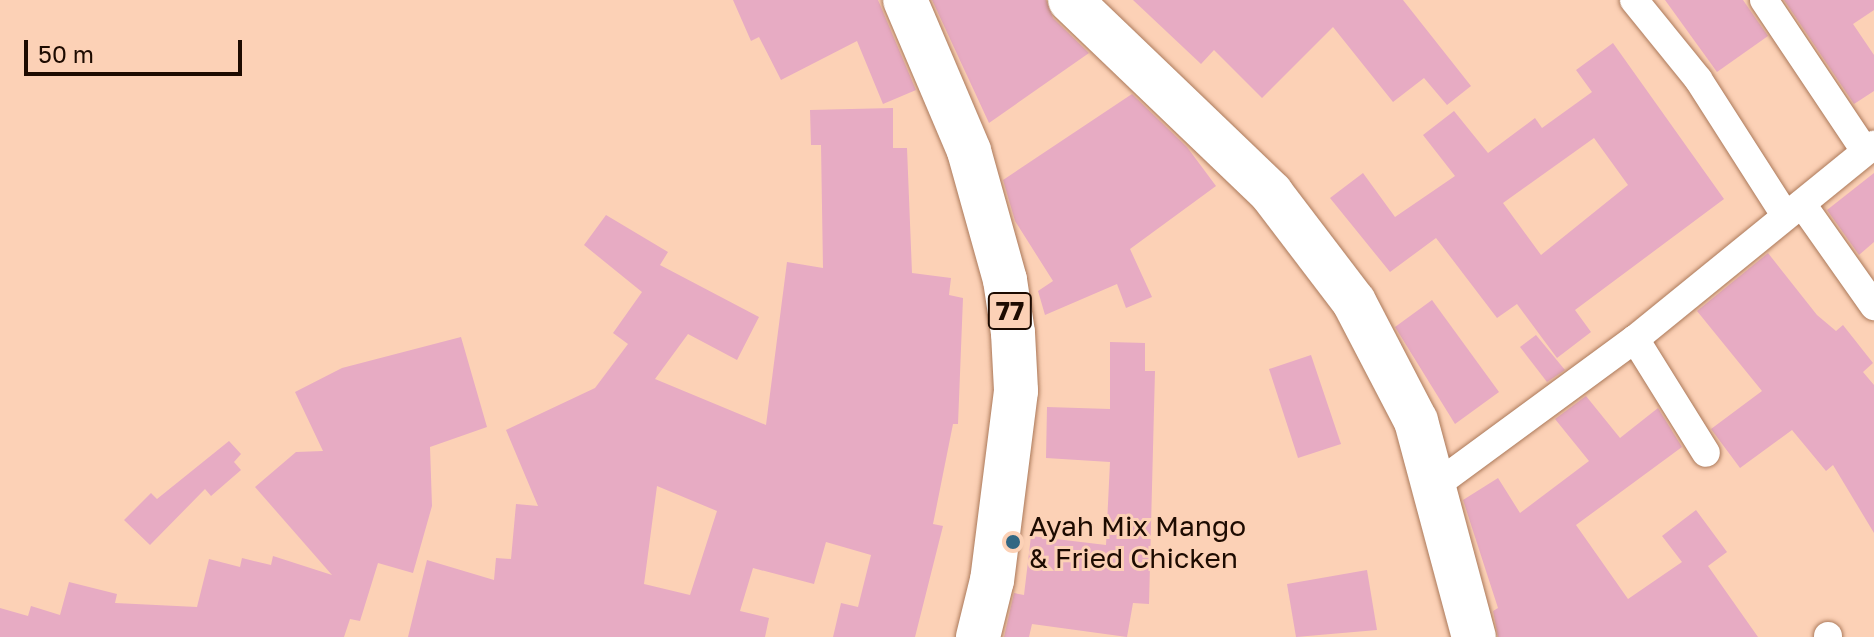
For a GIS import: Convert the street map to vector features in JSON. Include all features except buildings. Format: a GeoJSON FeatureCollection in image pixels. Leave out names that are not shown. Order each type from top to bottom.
{"type":"FeatureCollection","features":[{"type":"Feature","properties":{"kind":"main road","name":"77"},"geometry":{"type":"LineString","coordinates":[[905,0],[969,151],[1005,280],[1013,333],[1016,391],[992,580],[978,637]]}},
{"type":"Feature","properties":{"kind":"main road"},"geometry":{"type":"LineString","coordinates":[[1070,0],[1271,193],[1323,257],[1387,357],[1436,485],[1474,637]]}},
{"type":"Feature","properties":{"kind":"street"},"geometry":{"type":"LineString","coordinates":[[1634,0],[1698,79],[1793,210],[1874,306]]}},
{"type":"Feature","properties":{"kind":"street"},"geometry":{"type":"LineString","coordinates":[[1436,485],[1635,339],[1870,148],[1764,0]]}},
{"type":"Feature","properties":{"kind":"street"},"geometry":{"type":"LineString","coordinates":[[1635,339],[1706,453]]}},
{"type":"Feature","properties":{"kind":"place","name":"Ayah Mix Mango & Fried Chicken"},"geometry":{"type":"Point","coordinates":[1013,542]}}]}
